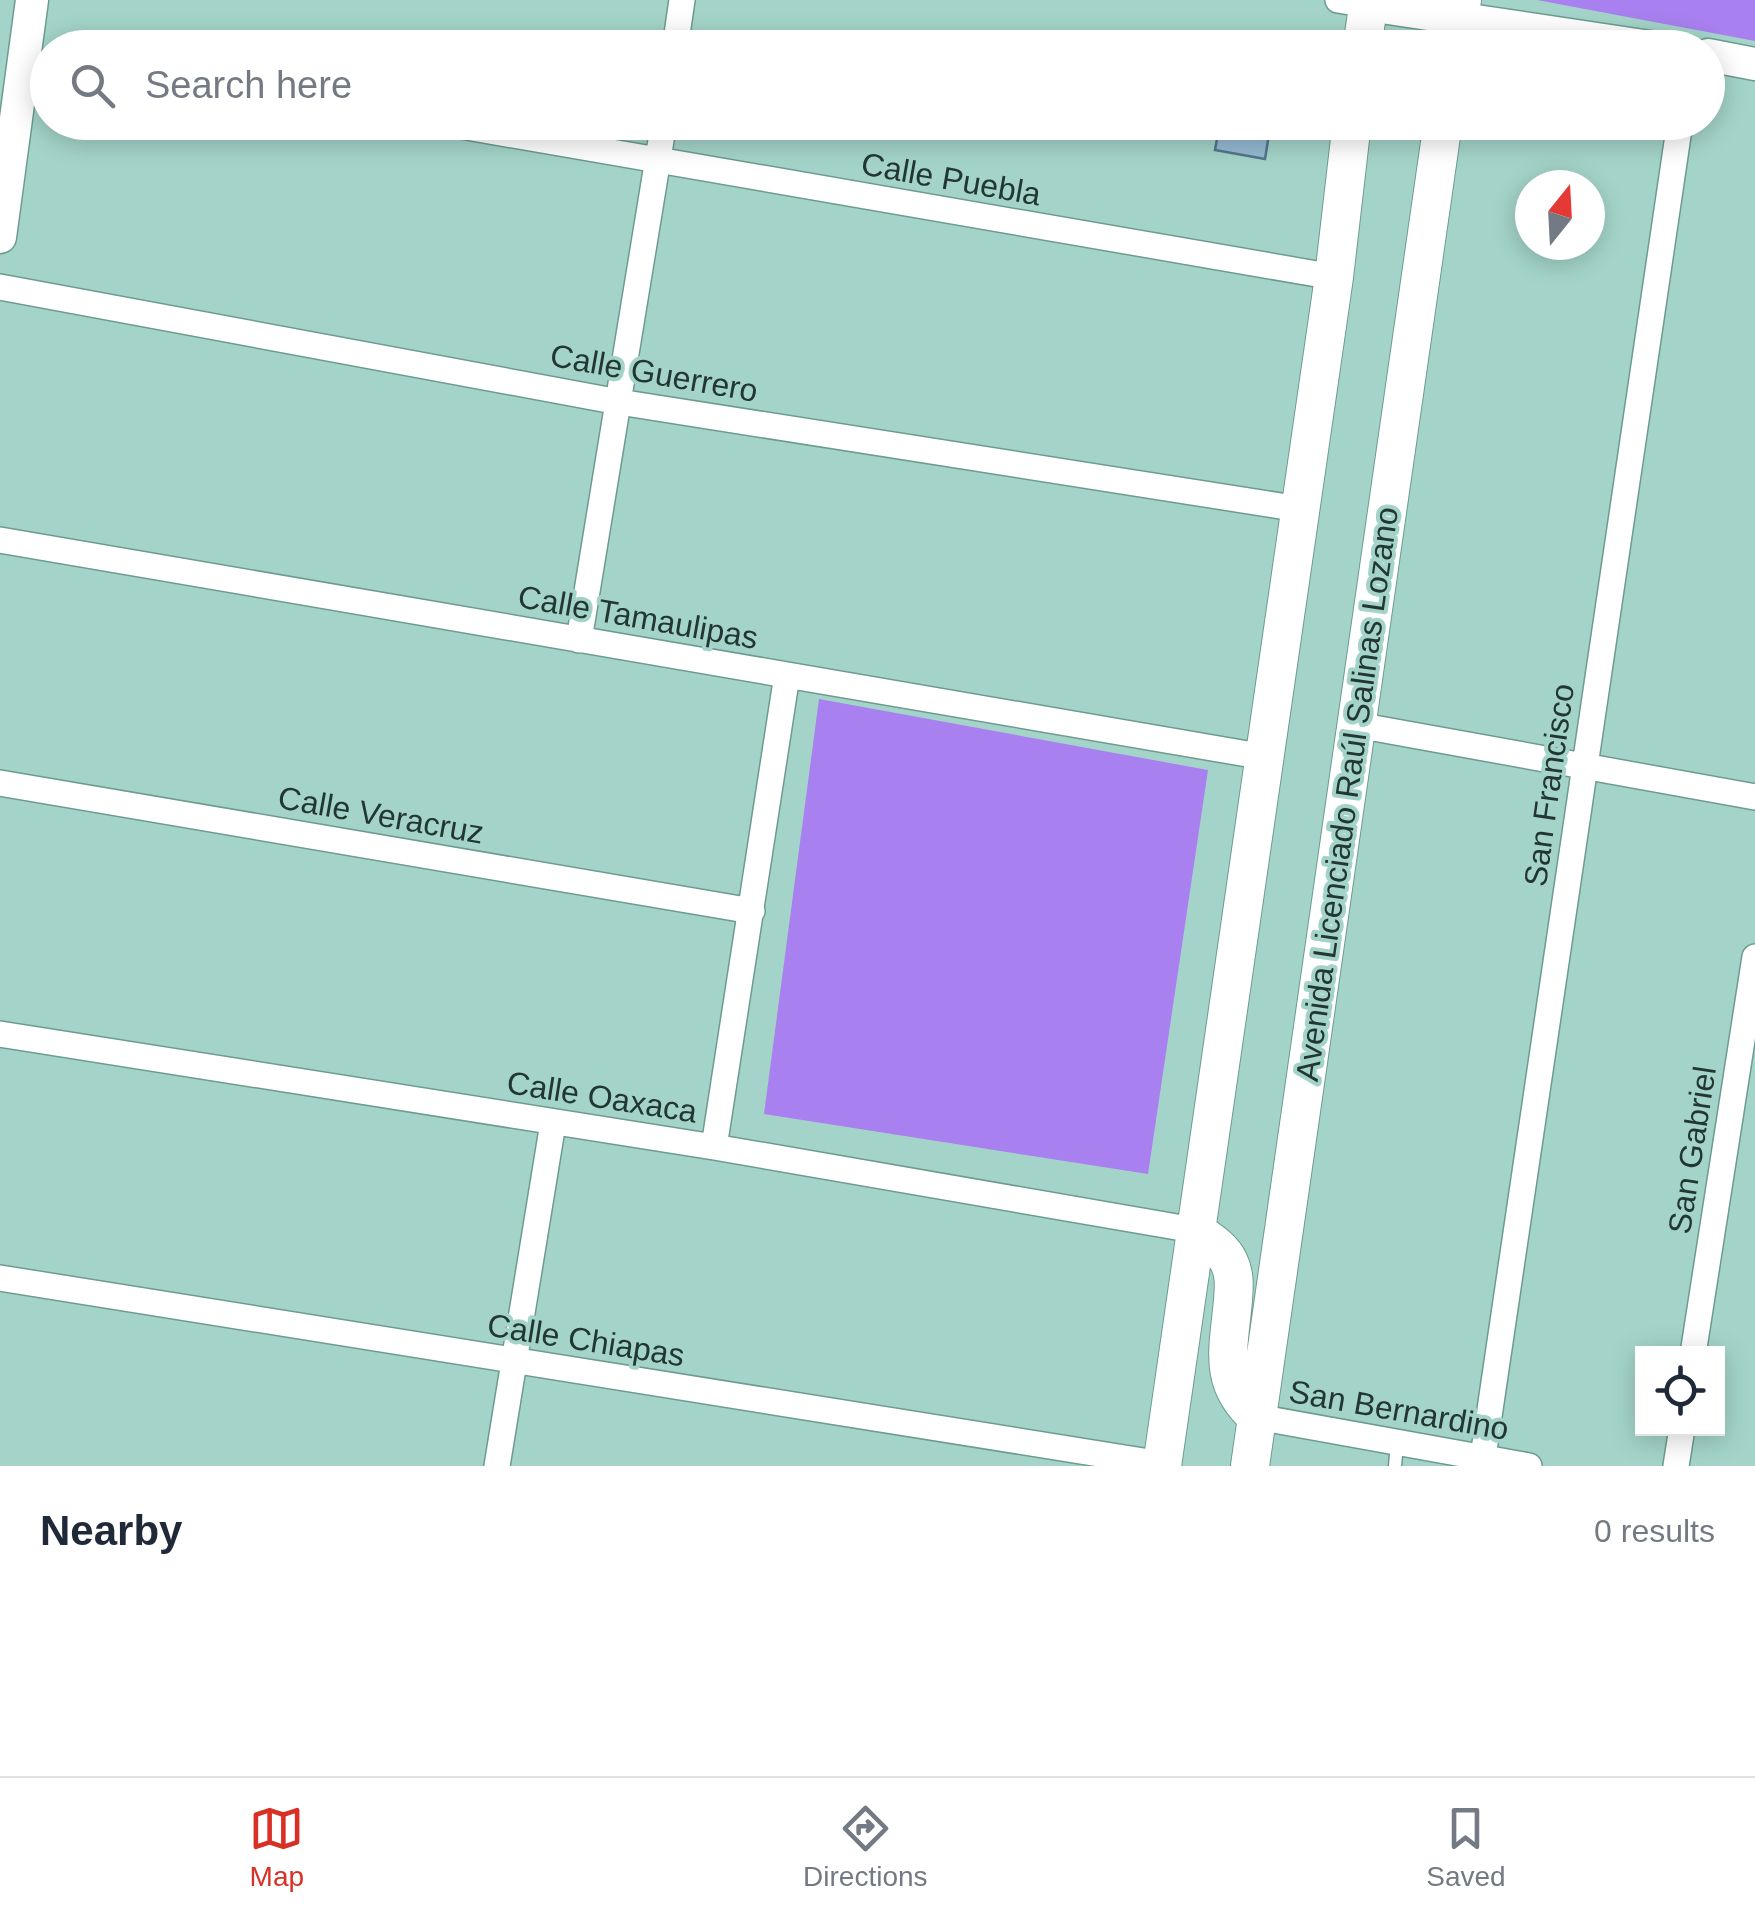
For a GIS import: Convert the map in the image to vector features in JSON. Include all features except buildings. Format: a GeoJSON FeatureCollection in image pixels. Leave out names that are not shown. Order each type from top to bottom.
{"type":"FeatureCollection","features":[{"type":"Feature","properties":{"kind":"main road"},"geometry":{"type":"LineString","coordinates":[[1358,2],[1360,30]]}},
{"type":"Feature","properties":{"kind":"main road"},"geometry":{"type":"LineString","coordinates":[[1162,1465],[1334,277],[1350,140]]}},
{"type":"Feature","properties":{"kind":"main road","name":"Avenida Licenciado Raúl Salinas Lozano"},"geometry":{"type":"LineString","coordinates":[[1250,1466],[1440,140]]}},
{"type":"Feature","properties":{"kind":"main road"},"geometry":{"type":"LineString","coordinates":[[1194,1230],[1222,1250],[1231,1264],[1234,1281],[1228,1366],[1233,1390],[1257,1417]]}},
{"type":"Feature","properties":{"kind":"street"},"geometry":{"type":"LineString","coordinates":[[32,0],[35,30]]}},
{"type":"Feature","properties":{"kind":"street"},"geometry":{"type":"LineString","coordinates":[[678,30],[682,0]]}},
{"type":"Feature","properties":{"kind":"street"},"geometry":{"type":"LineString","coordinates":[[1358,2],[1519,30]]}},
{"type":"Feature","properties":{"kind":"street"},"geometry":{"type":"LineString","coordinates":[[1725,58],[1755,64]]}},
{"type":"Feature","properties":{"kind":"street"},"geometry":{"type":"LineString","coordinates":[[0,236],[30,85]]}},
{"type":"Feature","properties":{"kind":"street","name":"Calle Puebla"},"geometry":{"type":"LineString","coordinates":[[537,140],[1334,277]]}},
{"type":"Feature","properties":{"kind":"street"},"geometry":{"type":"LineString","coordinates":[[578,640],[661,140]]}},
{"type":"Feature","properties":{"kind":"street","name":"San Francisco"},"geometry":{"type":"LineString","coordinates":[[1483,1457],[1677,140]]}},
{"type":"Feature","properties":{"kind":"street","name":"Calle Guerrero"},"geometry":{"type":"LineString","coordinates":[[0,287],[619,402],[1300,509]]}},
{"type":"Feature","properties":{"kind":"street","name":"Calle Tamaulipas"},"geometry":{"type":"LineString","coordinates":[[0,540],[1265,757]]}},
{"type":"Feature","properties":{"kind":"street"},"geometry":{"type":"LineString","coordinates":[[714,1147],[787,675]]}},
{"type":"Feature","properties":{"kind":"street"},"geometry":{"type":"LineString","coordinates":[[1357,725],[1755,797]]}},
{"type":"Feature","properties":{"kind":"street","name":"Calle Veracruz"},"geometry":{"type":"LineString","coordinates":[[0,783],[752,911]]}},
{"type":"Feature","properties":{"kind":"street","name":"San Gabriel"},"geometry":{"type":"LineString","coordinates":[[1694,1346],[1755,958]]}},
{"type":"Feature","properties":{"kind":"street","name":"Calle Oaxaca"},"geometry":{"type":"LineString","coordinates":[[0,1034],[714,1147],[1194,1230]]}},
{"type":"Feature","properties":{"kind":"street"},"geometry":{"type":"LineString","coordinates":[[498,1466],[552,1123]]}},
{"type":"Feature","properties":{"kind":"street","name":"Calle Chiapas"},"geometry":{"type":"LineString","coordinates":[[0,1278],[1162,1465]]}},
{"type":"Feature","properties":{"kind":"street","name":"San Bernardino"},"geometry":{"type":"LineString","coordinates":[[1257,1417],[1396,1454],[1483,1457],[1529,1466]]}},
{"type":"Feature","properties":{"kind":"street"},"geometry":{"type":"LineString","coordinates":[[1676,1466],[1681,1436]]}},
{"type":"Feature","properties":{"kind":"shaded area"},"geometry":{"type":"Polygon","coordinates":[[[1537,0],[1755,0],[1755,41],[1725,35],[1725,30],[1697,30],[1537,0]]]}},
{"type":"Feature","properties":{"kind":"shaded area"},"geometry":{"type":"Polygon","coordinates":[[[819,699],[1208,770],[1148,1174],[764,1114],[819,699]]]}}]}
